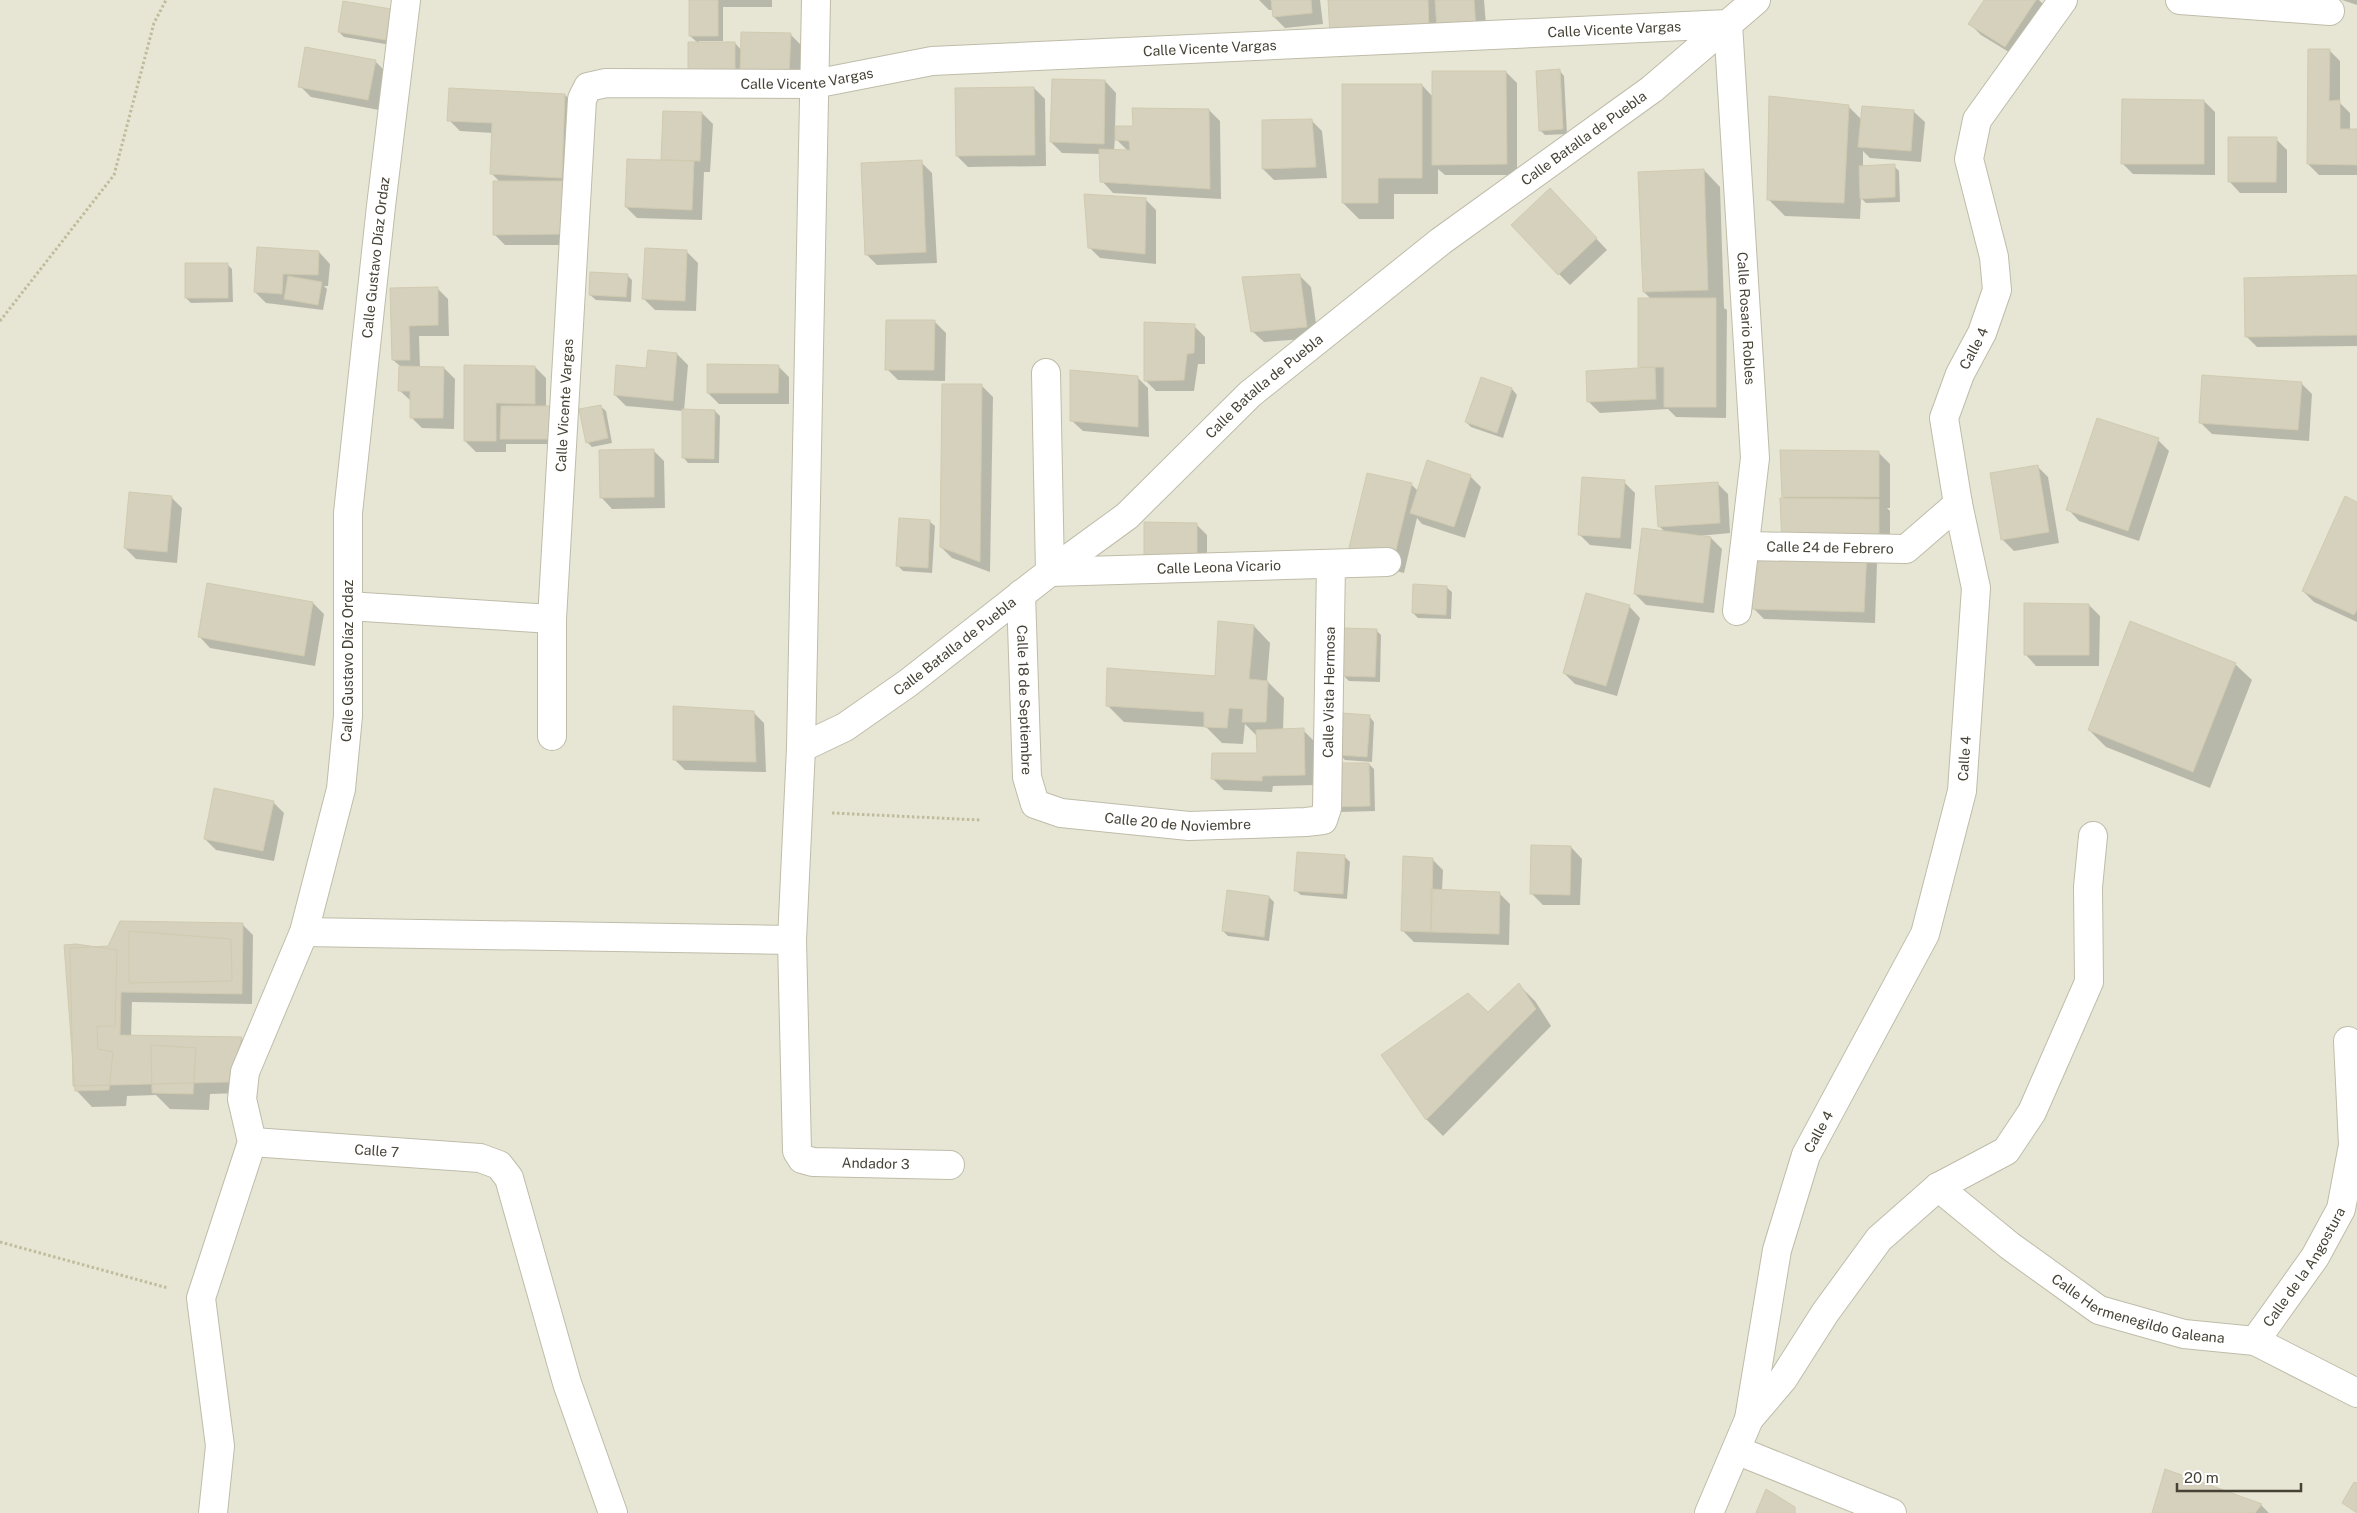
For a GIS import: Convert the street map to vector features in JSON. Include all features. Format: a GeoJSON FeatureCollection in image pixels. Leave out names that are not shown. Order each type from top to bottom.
{"type":"FeatureCollection","features":[{"type":"Feature","properties":{"kind":"street","name":"Calle Gustavo Díaz Ordaz"},"geometry":{"type":"LineString","coordinates":[[252,1142],[242,1099],[245,1072],[304,932],[341,789],[348,716],[348,513],[381,206],[406,0]]}},
{"type":"Feature","properties":{"kind":"street"},"geometry":{"type":"LineString","coordinates":[[304,932],[792,940],[801,748],[816,0]]}},
{"type":"Feature","properties":{"kind":"street"},"geometry":{"type":"LineString","coordinates":[[1728,24],[1756,0]]}},
{"type":"Feature","properties":{"kind":"street","name":"Calle 4"},"geometry":{"type":"LineString","coordinates":[[1709,1513],[1749,1419],[1777,1250],[1806,1155],[1925,934],[1962,791],[1976,588],[1958,504],[1944,418],[1960,374],[1982,334],[1997,290],[1994,257],[1969,159],[1977,120],[2062,0]]}},
{"type":"Feature","properties":{"kind":"street"},"geometry":{"type":"LineString","coordinates":[[2180,0],[2330,11]]}},
{"type":"Feature","properties":{"kind":"street","name":"Calle Vicente Vargas"},"geometry":{"type":"LineString","coordinates":[[552,619],[582,99],[588,87],[606,83],[814,84],[932,61],[1728,24]]}},
{"type":"Feature","properties":{"kind":"street","name":"Calle Rosario Robles"},"geometry":{"type":"LineString","coordinates":[[1728,24],[1755,458],[1737,611]]}},
{"type":"Feature","properties":{"kind":"street","name":"Calle Batalla de Puebla"},"geometry":{"type":"LineString","coordinates":[[801,748],[845,727],[908,683],[1021,594],[1127,516],[1250,394],[1441,240],[1652,89],[1728,24]]}},
{"type":"Feature","properties":{"kind":"street"},"geometry":{"type":"LineString","coordinates":[[1046,373],[1050,572]]}},
{"type":"Feature","properties":{"kind":"street","name":"Calle 24 de Febrero"},"geometry":{"type":"LineString","coordinates":[[1745,546],[1906,549],[1958,504]]}},
{"type":"Feature","properties":{"kind":"street","name":"Calle Leona Vicario"},"geometry":{"type":"LineString","coordinates":[[1050,572],[1386,562]]}},
{"type":"Feature","properties":{"kind":"street","name":"Calle Vista Hermosa"},"geometry":{"type":"LineString","coordinates":[[1323,820],[1327,808],[1330,564]]}},
{"type":"Feature","properties":{"kind":"street","name":"Calle 18 de Septiembre"},"geometry":{"type":"LineString","coordinates":[[1021,594],[1027,777],[1035,804]]}},
{"type":"Feature","properties":{"kind":"street"},"geometry":{"type":"LineString","coordinates":[[348,606],[552,619],[552,736]]}},
{"type":"Feature","properties":{"kind":"street","name":"Calle 20 de Noviembre"},"geometry":{"type":"LineString","coordinates":[[1035,804],[1061,813],[1189,826],[1323,820]]}},
{"type":"Feature","properties":{"kind":"street"},"geometry":{"type":"LineString","coordinates":[[1749,1419],[1783,1379],[1825,1313],[1879,1239],[1938,1187],[2006,1151],[2032,1112],[2089,982],[2088,887],[2093,836]]}},
{"type":"Feature","properties":{"kind":"street","name":"Andador 3"},"geometry":{"type":"LineString","coordinates":[[792,940],[797,1151],[802,1159],[814,1162],[950,1165]]}},
{"type":"Feature","properties":{"kind":"street","name":"Calle de la Angostura"},"geometry":{"type":"LineString","coordinates":[[2255,1341],[2315,1257],[2341,1209],[2353,1145],[2348,1041]]}},
{"type":"Feature","properties":{"kind":"street"},"geometry":{"type":"LineString","coordinates":[[213,1513],[220,1446],[201,1298],[252,1142]]}},
{"type":"Feature","properties":{"kind":"street","name":"Calle 7"},"geometry":{"type":"LineString","coordinates":[[252,1142],[480,1158],[499,1165],[509,1178],[567,1384],[613,1513]]}},
{"type":"Feature","properties":{"kind":"street","name":"Calle Hermenegildo Galeana"},"geometry":{"type":"LineString","coordinates":[[1938,1187],[2010,1246],[2099,1310],[2184,1334],[2255,1341],[2357,1393]]}},
{"type":"Feature","properties":{"kind":"street"},"geometry":{"type":"LineString","coordinates":[[1736,1450],[1892,1513]]}},
{"type":"Feature","properties":{"kind":"path"},"geometry":{"type":"LineString","coordinates":[[0,321],[114,175],[154,23],[166,0]]}},
{"type":"Feature","properties":{"kind":"path"},"geometry":{"type":"LineString","coordinates":[[799,811],[980,820]]}},
{"type":"Feature","properties":{"kind":"path"},"geometry":{"type":"LineString","coordinates":[[0,1242],[59,1256],[201,1298]]}},
{"type":"Feature","properties":{"kind":"shaded area"},"geometry":{"type":"Polygon","coordinates":[[[0,0],[2357,0],[2357,1513],[0,1513],[0,0]]]}},
{"type":"Feature","properties":{"kind":"building"},"geometry":{"type":"Polygon","coordinates":[[[689,0],[718,0],[718,36],[689,36],[689,0]]]}},
{"type":"Feature","properties":{"kind":"building"},"geometry":{"type":"Polygon","coordinates":[[[1271,0],[1311,0],[1312,13],[1273,17],[1271,0]]]}},
{"type":"Feature","properties":{"kind":"building"},"geometry":{"type":"Polygon","coordinates":[[[1328,0],[1428,0],[1429,32],[1330,36],[1328,0]]]}},
{"type":"Feature","properties":{"kind":"building"},"geometry":{"type":"Polygon","coordinates":[[[1435,0],[1474,0],[1476,28],[1437,30],[1435,0]]]}},
{"type":"Feature","properties":{"kind":"building"},"geometry":{"type":"Polygon","coordinates":[[[1984,0],[2036,0],[2005,47],[1968,24],[1984,0]]]}},
{"type":"Feature","properties":{"kind":"building"},"geometry":{"type":"Polygon","coordinates":[[[343,1],[391,9],[386,40],[338,32],[343,1]]]}},
{"type":"Feature","properties":{"kind":"building"},"geometry":{"type":"Polygon","coordinates":[[[741,32],[791,33],[789,76],[740,75],[741,32]]]}},
{"type":"Feature","properties":{"kind":"building"},"geometry":{"type":"Polygon","coordinates":[[[688,42],[735,42],[735,74],[688,74],[688,42]]]}},
{"type":"Feature","properties":{"kind":"building"},"geometry":{"type":"Polygon","coordinates":[[[305,47],[376,60],[368,100],[298,87],[305,47]]]}},
{"type":"Feature","properties":{"kind":"building"},"geometry":{"type":"Polygon","coordinates":[[[2308,49],[2330,49],[2329,101],[2340,100],[2340,129],[2357,129],[2357,165],[2307,164],[2308,49]]]}},
{"type":"Feature","properties":{"kind":"building"},"geometry":{"type":"Polygon","coordinates":[[[1560,69],[1563,129],[1539,131],[1536,71],[1560,69]]]}},
{"type":"Feature","properties":{"kind":"building"},"geometry":{"type":"Polygon","coordinates":[[[1432,71],[1506,71],[1507,164],[1432,165],[1432,71]]]}},
{"type":"Feature","properties":{"kind":"building"},"geometry":{"type":"Polygon","coordinates":[[[1052,79],[1105,80],[1104,144],[1050,142],[1052,79]]]}},
{"type":"Feature","properties":{"kind":"building"},"geometry":{"type":"Polygon","coordinates":[[[1342,84],[1422,84],[1422,178],[1378,178],[1378,203],[1342,203],[1342,84]]]}},
{"type":"Feature","properties":{"kind":"building"},"geometry":{"type":"Polygon","coordinates":[[[1034,87],[1035,155],[956,156],[955,88],[1034,87]]]}},
{"type":"Feature","properties":{"kind":"building"},"geometry":{"type":"Polygon","coordinates":[[[449,88],[565,94],[562,178],[490,174],[492,123],[447,121],[449,88]]]}},
{"type":"Feature","properties":{"kind":"building"},"geometry":{"type":"Polygon","coordinates":[[[1769,96],[1849,105],[1844,203],[1767,200],[1769,96]]]}},
{"type":"Feature","properties":{"kind":"building"},"geometry":{"type":"Polygon","coordinates":[[[2122,99],[2204,100],[2204,164],[2121,164],[2122,99]]]}},
{"type":"Feature","properties":{"kind":"building"},"geometry":{"type":"Polygon","coordinates":[[[1862,106],[1914,110],[1911,151],[1858,147],[1862,106]]]}},
{"type":"Feature","properties":{"kind":"building"},"geometry":{"type":"Polygon","coordinates":[[[1132,108],[1209,109],[1210,189],[1100,182],[1099,149],[1130,150],[1129,141],[1115,140],[1115,126],[1133,126],[1132,108]]]}},
{"type":"Feature","properties":{"kind":"building"},"geometry":{"type":"Polygon","coordinates":[[[663,111],[702,112],[700,161],[661,160],[663,111]]]}},
{"type":"Feature","properties":{"kind":"building"},"geometry":{"type":"Polygon","coordinates":[[[1312,119],[1316,167],[1262,169],[1262,120],[1312,119]]]}},
{"type":"Feature","properties":{"kind":"building"},"geometry":{"type":"Polygon","coordinates":[[[2228,137],[2277,137],[2276,182],[2228,182],[2228,137]]]}},
{"type":"Feature","properties":{"kind":"building"},"geometry":{"type":"Polygon","coordinates":[[[627,159],[694,161],[692,210],[625,207],[627,159]]]}},
{"type":"Feature","properties":{"kind":"building"},"geometry":{"type":"Polygon","coordinates":[[[922,160],[926,252],[865,255],[861,163],[922,160]]]}},
{"type":"Feature","properties":{"kind":"building"},"geometry":{"type":"Polygon","coordinates":[[[1895,164],[1895,197],[1860,199],[1859,166],[1895,164]]]}},
{"type":"Feature","properties":{"kind":"building"},"geometry":{"type":"Polygon","coordinates":[[[1704,169],[1708,290],[1643,292],[1638,172],[1704,169]]]}},
{"type":"Feature","properties":{"kind":"building"},"geometry":{"type":"Polygon","coordinates":[[[493,181],[565,181],[565,234],[493,235],[493,181]]]}},
{"type":"Feature","properties":{"kind":"building"},"geometry":{"type":"Polygon","coordinates":[[[1550,188],[1597,238],[1558,275],[1511,225],[1550,188]]]}},
{"type":"Feature","properties":{"kind":"building"},"geometry":{"type":"Polygon","coordinates":[[[1084,194],[1146,198],[1145,254],[1088,248],[1084,194]]]}},
{"type":"Feature","properties":{"kind":"building"},"geometry":{"type":"Polygon","coordinates":[[[257,247],[319,251],[318,275],[283,274],[282,294],[254,292],[257,247]]]}},
{"type":"Feature","properties":{"kind":"building"},"geometry":{"type":"Polygon","coordinates":[[[645,248],[687,250],[685,301],[642,299],[645,248]]]}},
{"type":"Feature","properties":{"kind":"building"},"geometry":{"type":"Polygon","coordinates":[[[185,263],[228,263],[228,298],[185,298],[185,263]]]}},
{"type":"Feature","properties":{"kind":"building"},"geometry":{"type":"Polygon","coordinates":[[[590,272],[628,274],[626,297],[589,295],[590,272]]]}},
{"type":"Feature","properties":{"kind":"building"},"geometry":{"type":"Polygon","coordinates":[[[1300,274],[1307,327],[1251,332],[1242,277],[1300,274]]]}},
{"type":"Feature","properties":{"kind":"building"},"geometry":{"type":"Polygon","coordinates":[[[2357,275],[2357,335],[2245,337],[2244,278],[2357,275]]]}},
{"type":"Feature","properties":{"kind":"building"},"geometry":{"type":"Polygon","coordinates":[[[288,276],[322,282],[318,305],[284,299],[288,276]]]}},
{"type":"Feature","properties":{"kind":"building"},"geometry":{"type":"Polygon","coordinates":[[[438,287],[438,325],[409,326],[410,360],[392,360],[390,288],[438,287]]]}},
{"type":"Feature","properties":{"kind":"building"},"geometry":{"type":"Polygon","coordinates":[[[1638,298],[1716,298],[1716,407],[1664,407],[1664,367],[1638,367],[1638,298]]]}},
{"type":"Feature","properties":{"kind":"building"},"geometry":{"type":"Polygon","coordinates":[[[886,320],[935,320],[934,370],[885,370],[886,320]]]}},
{"type":"Feature","properties":{"kind":"building"},"geometry":{"type":"Polygon","coordinates":[[[1144,322],[1195,324],[1194,353],[1187,354],[1184,380],[1144,381],[1144,322]]]}},
{"type":"Feature","properties":{"kind":"building"},"geometry":{"type":"Polygon","coordinates":[[[648,350],[677,353],[673,401],[614,395],[616,365],[646,368],[648,350]]]}},
{"type":"Feature","properties":{"kind":"building"},"geometry":{"type":"Polygon","coordinates":[[[707,364],[779,365],[778,393],[707,393],[707,364]]]}},
{"type":"Feature","properties":{"kind":"building"},"geometry":{"type":"Polygon","coordinates":[[[464,365],[535,366],[535,404],[496,403],[496,441],[464,441],[464,365]]]}},
{"type":"Feature","properties":{"kind":"building"},"geometry":{"type":"Polygon","coordinates":[[[399,366],[444,367],[443,418],[410,418],[410,391],[398,391],[399,366]]]}},
{"type":"Feature","properties":{"kind":"building"},"geometry":{"type":"Polygon","coordinates":[[[1655,367],[1656,399],[1587,402],[1586,371],[1655,367]]]}},
{"type":"Feature","properties":{"kind":"building"},"geometry":{"type":"Polygon","coordinates":[[[1070,370],[1138,376],[1138,427],[1070,421],[1070,370]]]}},
{"type":"Feature","properties":{"kind":"building"},"geometry":{"type":"Polygon","coordinates":[[[2202,375],[2302,382],[2298,430],[2199,423],[2202,375]]]}},
{"type":"Feature","properties":{"kind":"building"},"geometry":{"type":"Polygon","coordinates":[[[1481,377],[1512,388],[1497,433],[1465,422],[1481,377]]]}},
{"type":"Feature","properties":{"kind":"building"},"geometry":{"type":"Polygon","coordinates":[[[942,384],[982,384],[980,562],[940,547],[942,384]]]}},
{"type":"Feature","properties":{"kind":"building"},"geometry":{"type":"Polygon","coordinates":[[[601,405],[608,438],[586,443],[579,409],[601,405]]]}},
{"type":"Feature","properties":{"kind":"building"},"geometry":{"type":"Polygon","coordinates":[[[501,406],[550,406],[550,439],[500,439],[501,406]]]}},
{"type":"Feature","properties":{"kind":"building"},"geometry":{"type":"Polygon","coordinates":[[[682,409],[715,410],[714,459],[682,458],[682,409]]]}},
{"type":"Feature","properties":{"kind":"building"},"geometry":{"type":"Polygon","coordinates":[[[2097,418],[2159,438],[2128,531],[2066,510],[2097,418]]]}},
{"type":"Feature","properties":{"kind":"building"},"geometry":{"type":"Polygon","coordinates":[[[654,449],[654,497],[600,498],[599,450],[654,449]]]}},
{"type":"Feature","properties":{"kind":"building"},"geometry":{"type":"Polygon","coordinates":[[[1780,450],[1879,451],[1879,497],[1782,497],[1780,450]]]}},
{"type":"Feature","properties":{"kind":"building"},"geometry":{"type":"Polygon","coordinates":[[[1427,460],[1471,475],[1454,527],[1410,513],[1427,460]]]}},
{"type":"Feature","properties":{"kind":"building"},"geometry":{"type":"Polygon","coordinates":[[[2038,465],[2049,532],[2001,540],[1990,473],[2038,465]]]}},
{"type":"Feature","properties":{"kind":"building"},"geometry":{"type":"Polygon","coordinates":[[[1367,473],[1412,483],[1393,562],[1348,552],[1367,473]]]}},
{"type":"Feature","properties":{"kind":"building"},"geometry":{"type":"Polygon","coordinates":[[[1582,477],[1625,480],[1620,538],[1578,535],[1582,477]]]}},
{"type":"Feature","properties":{"kind":"building"},"geometry":{"type":"Polygon","coordinates":[[[1718,482],[1720,523],[1658,527],[1655,486],[1718,482]]]}},
{"type":"Feature","properties":{"kind":"building"},"geometry":{"type":"Polygon","coordinates":[[[129,492],[172,496],[167,552],[124,548],[129,492]]]}},
{"type":"Feature","properties":{"kind":"building"},"geometry":{"type":"Polygon","coordinates":[[[2345,496],[2357,502],[2357,610],[2354,615],[2302,591],[2345,496]]]}},
{"type":"Feature","properties":{"kind":"building"},"geometry":{"type":"Polygon","coordinates":[[[1780,498],[1879,499],[1879,545],[1782,545],[1780,498]]]}},
{"type":"Feature","properties":{"kind":"building"},"geometry":{"type":"Polygon","coordinates":[[[899,518],[930,520],[928,568],[896,566],[899,518]]]}},
{"type":"Feature","properties":{"kind":"building"},"geometry":{"type":"Polygon","coordinates":[[[1144,522],[1197,523],[1197,560],[1144,559],[1144,522]]]}},
{"type":"Feature","properties":{"kind":"building"},"geometry":{"type":"Polygon","coordinates":[[[1642,528],[1711,537],[1703,603],[1634,594],[1642,528]]]}},
{"type":"Feature","properties":{"kind":"building"},"geometry":{"type":"Polygon","coordinates":[[[1754,547],[1867,550],[1864,612],[1752,609],[1754,547]]]}},
{"type":"Feature","properties":{"kind":"building"},"geometry":{"type":"Polygon","coordinates":[[[207,583],[313,602],[304,656],[198,637],[207,583]]]}},
{"type":"Feature","properties":{"kind":"building"},"geometry":{"type":"Polygon","coordinates":[[[1413,584],[1447,586],[1446,615],[1412,613],[1413,584]]]}},
{"type":"Feature","properties":{"kind":"building"},"geometry":{"type":"Polygon","coordinates":[[[1586,593],[1630,605],[1606,686],[1563,673],[1586,593]]]}},
{"type":"Feature","properties":{"kind":"building"},"geometry":{"type":"Polygon","coordinates":[[[2024,603],[2089,604],[2089,655],[2024,655],[2024,603]]]}},
{"type":"Feature","properties":{"kind":"building"},"geometry":{"type":"Polygon","coordinates":[[[1218,621],[1254,625],[1249,679],[1268,681],[1266,722],[1242,722],[1243,709],[1229,708],[1227,728],[1204,727],[1204,712],[1106,706],[1107,668],[1215,676],[1218,621]]]}},
{"type":"Feature","properties":{"kind":"building"},"geometry":{"type":"Polygon","coordinates":[[[2130,621],[2236,663],[2193,772],[2088,730],[2130,621]]]}},
{"type":"Feature","properties":{"kind":"building"},"geometry":{"type":"Polygon","coordinates":[[[1344,628],[1377,629],[1375,677],[1342,676],[1344,628]]]}},
{"type":"Feature","properties":{"kind":"building"},"geometry":{"type":"Polygon","coordinates":[[[673,706],[754,711],[756,762],[673,760],[673,706]]]}},
{"type":"Feature","properties":{"kind":"building"},"geometry":{"type":"Polygon","coordinates":[[[1341,713],[1370,715],[1367,757],[1339,755],[1341,713]]]}},
{"type":"Feature","properties":{"kind":"building"},"geometry":{"type":"Polygon","coordinates":[[[1304,728],[1305,775],[1262,776],[1262,781],[1211,779],[1212,753],[1257,753],[1256,730],[1304,728]]]}},
{"type":"Feature","properties":{"kind":"building"},"geometry":{"type":"Polygon","coordinates":[[[1332,763],[1369,763],[1370,806],[1333,807],[1332,763]]]}},
{"type":"Feature","properties":{"kind":"building"},"geometry":{"type":"Polygon","coordinates":[[[214,788],[274,801],[263,851],[204,839],[214,788]]]}},
{"type":"Feature","properties":{"kind":"building"},"geometry":{"type":"Polygon","coordinates":[[[1531,845],[1571,846],[1570,895],[1530,894],[1531,845]]]}},
{"type":"Feature","properties":{"kind":"building"},"geometry":{"type":"Polygon","coordinates":[[[1297,852],[1345,855],[1343,894],[1294,891],[1297,852]]]}},
{"type":"Feature","properties":{"kind":"building"},"geometry":{"type":"Polygon","coordinates":[[[1403,856],[1433,858],[1431,932],[1401,931],[1403,856]]]}},
{"type":"Feature","properties":{"kind":"building"},"geometry":{"type":"Polygon","coordinates":[[[1431,889],[1500,892],[1499,934],[1431,932],[1431,889]]]}},
{"type":"Feature","properties":{"kind":"building"},"geometry":{"type":"Polygon","coordinates":[[[1227,890],[1269,896],[1264,937],[1222,931],[1227,890]]]}},
{"type":"Feature","properties":{"kind":"building"},"geometry":{"type":"Polygon","coordinates":[[[120,921],[243,923],[242,994],[121,992],[120,1035],[242,1037],[230,1082],[73,1086],[70,948],[108,946],[120,921]]]}},
{"type":"Feature","properties":{"kind":"building"},"geometry":{"type":"Polygon","coordinates":[[[129,931],[231,939],[232,981],[129,983],[129,931]]]}},
{"type":"Feature","properties":{"kind":"building"},"geometry":{"type":"Polygon","coordinates":[[[76,944],[117,950],[115,1026],[97,1026],[98,1049],[113,1052],[109,1090],[75,1091],[64,945],[76,944]]]}},
{"type":"Feature","properties":{"kind":"building"},"geometry":{"type":"Polygon","coordinates":[[[1519,983],[1536,1009],[1426,1120],[1381,1055],[1468,993],[1488,1012],[1519,983]]]}},
{"type":"Feature","properties":{"kind":"building"},"geometry":{"type":"Polygon","coordinates":[[[151,1045],[196,1048],[193,1094],[152,1093],[151,1045]]]}},
{"type":"Feature","properties":{"kind":"building"},"geometry":{"type":"Polygon","coordinates":[[[2165,1469],[2262,1504],[2255,1513],[2152,1513],[2165,1469]]]}},
{"type":"Feature","properties":{"kind":"building"},"geometry":{"type":"Polygon","coordinates":[[[2354,1482],[2357,1483],[2357,1513],[2342,1503],[2354,1482]]]}},
{"type":"Feature","properties":{"kind":"building"},"geometry":{"type":"Polygon","coordinates":[[[1766,1489],[1795,1507],[1795,1513],[1756,1513],[1766,1489]]]}}]}
